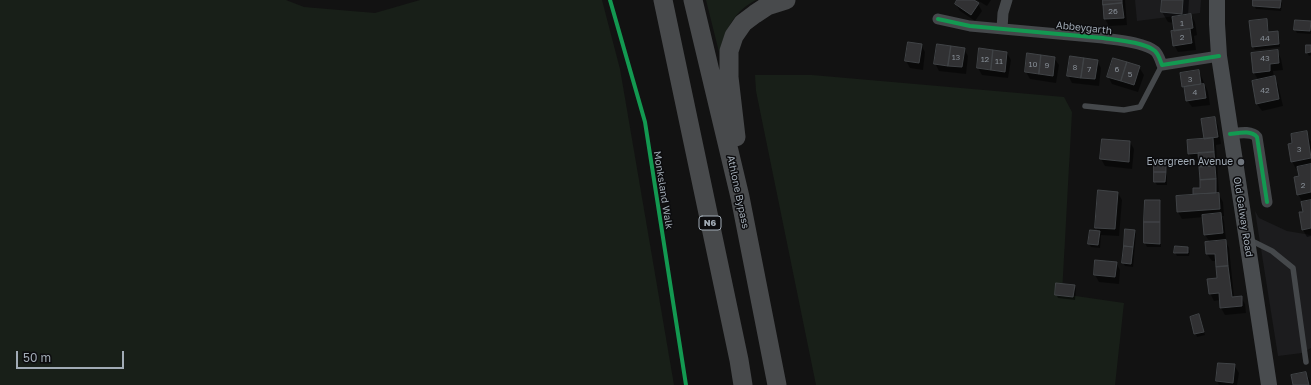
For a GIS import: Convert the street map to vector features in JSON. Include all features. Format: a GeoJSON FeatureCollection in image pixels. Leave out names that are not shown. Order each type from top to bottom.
{"type":"FeatureCollection","features":[{"type":"Feature","properties":{"kind":"highway"},"geometry":{"type":"LineString","coordinates":[[650,0],[655,16],[676,61]]}},
{"type":"Feature","properties":{"kind":"highway","name":"N6"},"geometry":{"type":"LineString","coordinates":[[663,0],[743,385]]}},
{"type":"Feature","properties":{"kind":"highway","name":"Athlone Bypass"},"geometry":{"type":"LineString","coordinates":[[694,0],[740,197],[777,385]]}},
{"type":"Feature","properties":{"kind":"highway"},"geometry":{"type":"LineString","coordinates":[[740,197],[734,115],[729,77],[729,51],[734,36],[743,23],[767,6],[786,0]]}},
{"type":"Feature","properties":{"kind":"main road","name":"Old Galway Road"},"geometry":{"type":"LineString","coordinates":[[1217,0],[1219,56],[1269,385]]}},
{"type":"Feature","properties":{"kind":"street"},"geometry":{"type":"LineString","coordinates":[[1002,29],[1002,13],[1007,0]]}},
{"type":"Feature","properties":{"kind":"street","name":"Abbeygarth"},"geometry":{"type":"LineString","coordinates":[[938,19],[970,26],[1096,37],[1124,41],[1145,46],[1154,51],[1162,65]]}},
{"type":"Feature","properties":{"kind":"street"},"geometry":{"type":"LineString","coordinates":[[1162,65],[1219,56]]}},
{"type":"Feature","properties":{"kind":"street"},"geometry":{"type":"LineString","coordinates":[[1230,134],[1255,134],[1257,138],[1267,202]]}},
{"type":"Feature","properties":{"kind":"lane"},"geometry":{"type":"LineString","coordinates":[[1085,106],[1124,110],[1140,107],[1162,65]]}},
{"type":"Feature","properties":{"kind":"lane"},"geometry":{"type":"LineString","coordinates":[[1246,238],[1272,251],[1294,268],[1306,362]]}},
{"type":"Feature","properties":{"kind":"shaded area"},"geometry":{"type":"Polygon","coordinates":[[[0,0],[286,0],[304,7],[375,13],[420,0],[602,0],[620,69],[674,385],[0,385],[0,0]]]}},
{"type":"Feature","properties":{"kind":"shaded area"},"geometry":{"type":"Polygon","coordinates":[[[706,0],[756,0],[736,16],[724,36],[719,52],[706,0]]]}},
{"type":"Feature","properties":{"kind":"shaded area"},"geometry":{"type":"Polygon","coordinates":[[[1135,0],[1201,0],[1200,13],[1137,21],[1135,0]]]}},
{"type":"Feature","properties":{"kind":"shaded area"},"geometry":{"type":"Polygon","coordinates":[[[755,75],[812,75],[1064,97],[1072,112],[1062,294],[1124,303],[1115,385],[816,385],[756,91],[755,75]]]}},
{"type":"Feature","properties":{"kind":"shaded area"},"geometry":{"type":"Polygon","coordinates":[[[1255,211],[1259,218],[1287,231],[1311,235],[1311,348],[1302,353],[1278,356],[1255,211]]]}},
{"type":"Feature","properties":{"kind":"building"},"geometry":{"type":"Polygon","coordinates":[[[957,0],[974,0],[979,3],[971,15],[955,4],[957,0]]]}},
{"type":"Feature","properties":{"kind":"building"},"geometry":{"type":"Polygon","coordinates":[[[1103,0],[1122,0],[1122,3],[1103,5],[1103,0]]]}},
{"type":"Feature","properties":{"kind":"building"},"geometry":{"type":"Polygon","coordinates":[[[1162,0],[1183,0],[1182,14],[1161,12],[1162,0]]]}},
{"type":"Feature","properties":{"kind":"building"},"geometry":{"type":"Polygon","coordinates":[[[1253,0],[1281,0],[1280,8],[1253,6],[1253,0]]]}},
{"type":"Feature","properties":{"kind":"building"},"geometry":{"type":"Polygon","coordinates":[[[1122,3],[1124,18],[1104,19],[1103,5],[1122,3]]]}},
{"type":"Feature","properties":{"kind":"building"},"geometry":{"type":"Polygon","coordinates":[[[1191,14],[1193,28],[1174,31],[1172,17],[1191,14]]]}},
{"type":"Feature","properties":{"kind":"building"},"geometry":{"type":"Polygon","coordinates":[[[1267,19],[1268,32],[1278,31],[1279,44],[1252,47],[1249,21],[1267,19]]]}},
{"type":"Feature","properties":{"kind":"building"},"geometry":{"type":"Polygon","coordinates":[[[1295,20],[1311,21],[1310,31],[1294,30],[1295,20]]]}},
{"type":"Feature","properties":{"kind":"building"},"geometry":{"type":"Polygon","coordinates":[[[1190,29],[1192,43],[1173,46],[1171,31],[1190,29]]]}},
{"type":"Feature","properties":{"kind":"building"},"geometry":{"type":"Polygon","coordinates":[[[908,42],[922,44],[919,63],[905,61],[908,42]]]}},
{"type":"Feature","properties":{"kind":"building"},"geometry":{"type":"Polygon","coordinates":[[[937,44],[951,46],[948,66],[934,64],[937,44]]]}},
{"type":"Feature","properties":{"kind":"building"},"geometry":{"type":"Polygon","coordinates":[[[1306,45],[1311,45],[1311,52],[1306,53],[1306,45]]]}},
{"type":"Feature","properties":{"kind":"building"},"geometry":{"type":"Polygon","coordinates":[[[951,46],[965,48],[962,67],[948,66],[951,46]]]}},
{"type":"Feature","properties":{"kind":"building"},"geometry":{"type":"Polygon","coordinates":[[[979,48],[993,50],[991,70],[977,68],[979,48]]]}},
{"type":"Feature","properties":{"kind":"building"},"geometry":{"type":"Polygon","coordinates":[[[993,50],[1007,52],[1005,72],[991,70],[993,50]]]}},
{"type":"Feature","properties":{"kind":"building"},"geometry":{"type":"Polygon","coordinates":[[[1278,50],[1279,63],[1270,64],[1270,71],[1253,73],[1251,53],[1278,50]]]}},
{"type":"Feature","properties":{"kind":"building"},"geometry":{"type":"Polygon","coordinates":[[[1027,53],[1041,55],[1039,74],[1025,72],[1027,53]]]}},
{"type":"Feature","properties":{"kind":"building"},"geometry":{"type":"Polygon","coordinates":[[[1041,55],[1055,57],[1053,76],[1039,74],[1041,55]]]}},
{"type":"Feature","properties":{"kind":"building"},"geometry":{"type":"Polygon","coordinates":[[[1070,56],[1084,58],[1081,78],[1067,76],[1070,56]]]}},
{"type":"Feature","properties":{"kind":"building"},"geometry":{"type":"Polygon","coordinates":[[[1084,58],[1098,60],[1095,79],[1081,78],[1084,58]]]}},
{"type":"Feature","properties":{"kind":"building"},"geometry":{"type":"Polygon","coordinates":[[[1113,58],[1127,62],[1121,81],[1107,77],[1113,58]]]}},
{"type":"Feature","properties":{"kind":"building"},"geometry":{"type":"Polygon","coordinates":[[[1127,62],[1140,66],[1134,85],[1121,81],[1127,62]]]}},
{"type":"Feature","properties":{"kind":"building"},"geometry":{"type":"Polygon","coordinates":[[[1199,70],[1201,84],[1182,87],[1180,73],[1199,70]]]}},
{"type":"Feature","properties":{"kind":"building"},"geometry":{"type":"Polygon","coordinates":[[[1275,76],[1279,99],[1256,104],[1252,81],[1275,76]]]}},
{"type":"Feature","properties":{"kind":"building"},"geometry":{"type":"Polygon","coordinates":[[[1204,84],[1206,98],[1186,101],[1184,87],[1204,84]]]}},
{"type":"Feature","properties":{"kind":"building"},"geometry":{"type":"Polygon","coordinates":[[[1215,117],[1218,137],[1204,139],[1201,119],[1215,117]]]}},
{"type":"Feature","properties":{"kind":"building"},"geometry":{"type":"Polygon","coordinates":[[[1307,131],[1311,158],[1291,162],[1288,144],[1292,143],[1291,134],[1307,131]]]}},
{"type":"Feature","properties":{"kind":"building"},"geometry":{"type":"Polygon","coordinates":[[[1213,138],[1214,152],[1188,154],[1187,140],[1213,138]]]}},
{"type":"Feature","properties":{"kind":"building"},"geometry":{"type":"Polygon","coordinates":[[[1102,139],[1130,141],[1129,162],[1100,159],[1102,139]]]}},
{"type":"Feature","properties":{"kind":"building"},"geometry":{"type":"Polygon","coordinates":[[[1214,152],[1215,166],[1199,167],[1198,153],[1214,152]]]}},
{"type":"Feature","properties":{"kind":"building"},"geometry":{"type":"Polygon","coordinates":[[[1154,162],[1166,162],[1166,172],[1154,172],[1154,162]]]}},
{"type":"Feature","properties":{"kind":"building"},"geometry":{"type":"Polygon","coordinates":[[[1311,164],[1311,192],[1297,195],[1294,177],[1299,176],[1297,167],[1311,164]]]}},
{"type":"Feature","properties":{"kind":"building"},"geometry":{"type":"Polygon","coordinates":[[[1215,166],[1216,179],[1200,180],[1199,167],[1215,166]]]}},
{"type":"Feature","properties":{"kind":"building"},"geometry":{"type":"Polygon","coordinates":[[[1154,172],[1166,172],[1165,182],[1154,182],[1154,172]]]}},
{"type":"Feature","properties":{"kind":"building"},"geometry":{"type":"Polygon","coordinates":[[[1216,179],[1216,193],[1193,194],[1193,188],[1200,188],[1200,180],[1216,179]]]}},
{"type":"Feature","properties":{"kind":"building"},"geometry":{"type":"Polygon","coordinates":[[[1098,190],[1118,192],[1115,229],[1095,228],[1098,190]]]}},
{"type":"Feature","properties":{"kind":"building"},"geometry":{"type":"Polygon","coordinates":[[[1219,193],[1220,209],[1177,212],[1176,196],[1219,193]]]}},
{"type":"Feature","properties":{"kind":"building"},"geometry":{"type":"Polygon","coordinates":[[[1145,200],[1160,200],[1160,222],[1144,222],[1145,200]]]}},
{"type":"Feature","properties":{"kind":"building"},"geometry":{"type":"Polygon","coordinates":[[[1311,200],[1311,228],[1302,230],[1299,212],[1303,212],[1301,202],[1311,200]]]}},
{"type":"Feature","properties":{"kind":"building"},"geometry":{"type":"Polygon","coordinates":[[[1221,213],[1223,233],[1204,235],[1202,215],[1221,213]]]}},
{"type":"Feature","properties":{"kind":"building"},"geometry":{"type":"Polygon","coordinates":[[[1144,222],[1160,222],[1160,244],[1144,243],[1144,222]]]}},
{"type":"Feature","properties":{"kind":"building"},"geometry":{"type":"Polygon","coordinates":[[[1125,229],[1135,230],[1133,247],[1124,246],[1125,229]]]}},
{"type":"Feature","properties":{"kind":"building"},"geometry":{"type":"Polygon","coordinates":[[[1090,230],[1100,231],[1098,245],[1088,244],[1090,230]]]}},
{"type":"Feature","properties":{"kind":"building"},"geometry":{"type":"Polygon","coordinates":[[[1226,240],[1228,266],[1216,267],[1215,254],[1206,254],[1205,242],[1226,240]]]}},
{"type":"Feature","properties":{"kind":"building"},"geometry":{"type":"Polygon","coordinates":[[[1124,246],[1133,247],[1131,264],[1122,263],[1124,246]]]}},
{"type":"Feature","properties":{"kind":"building"},"geometry":{"type":"Polygon","coordinates":[[[1175,246],[1188,247],[1188,253],[1174,253],[1175,246]]]}},
{"type":"Feature","properties":{"kind":"building"},"geometry":{"type":"Polygon","coordinates":[[[1095,260],[1117,262],[1115,277],[1094,275],[1095,260]]]}},
{"type":"Feature","properties":{"kind":"building"},"geometry":{"type":"Polygon","coordinates":[[[1228,266],[1232,297],[1242,296],[1242,306],[1220,308],[1219,293],[1209,294],[1207,279],[1217,278],[1216,267],[1228,266]]]}},
{"type":"Feature","properties":{"kind":"building"},"geometry":{"type":"Polygon","coordinates":[[[1056,283],[1075,285],[1073,297],[1055,295],[1056,283]]]}},
{"type":"Feature","properties":{"kind":"building"},"geometry":{"type":"Polygon","coordinates":[[[1199,314],[1204,332],[1194,334],[1190,317],[1199,314]]]}},
{"type":"Feature","properties":{"kind":"building"},"geometry":{"type":"Polygon","coordinates":[[[1218,363],[1235,364],[1233,383],[1216,381],[1218,363]]]}},
{"type":"Feature","properties":{"kind":"building"},"geometry":{"type":"Polygon","coordinates":[[[1306,372],[1309,385],[1293,385],[1291,375],[1306,372]]]}},
{"type":"Feature","properties":{"kind":"cycle path","name":"Monksland Walk"},"geometry":{"type":"LineString","coordinates":[[610,0],[645,122],[686,385]]}},
{"type":"Feature","properties":{"kind":"cycle path"},"geometry":{"type":"LineString","coordinates":[[938,19],[970,26],[1103,38],[1130,42],[1144,45],[1155,51],[1162,65],[1219,56]]}},
{"type":"Feature","properties":{"kind":"cycle path"},"geometry":{"type":"LineString","coordinates":[[1230,134],[1252,133],[1257,137],[1267,202]]}},
{"type":"Feature","properties":{"kind":"place","name":"Evergreen Avenue"},"geometry":{"type":"Point","coordinates":[1241,162]}}]}
